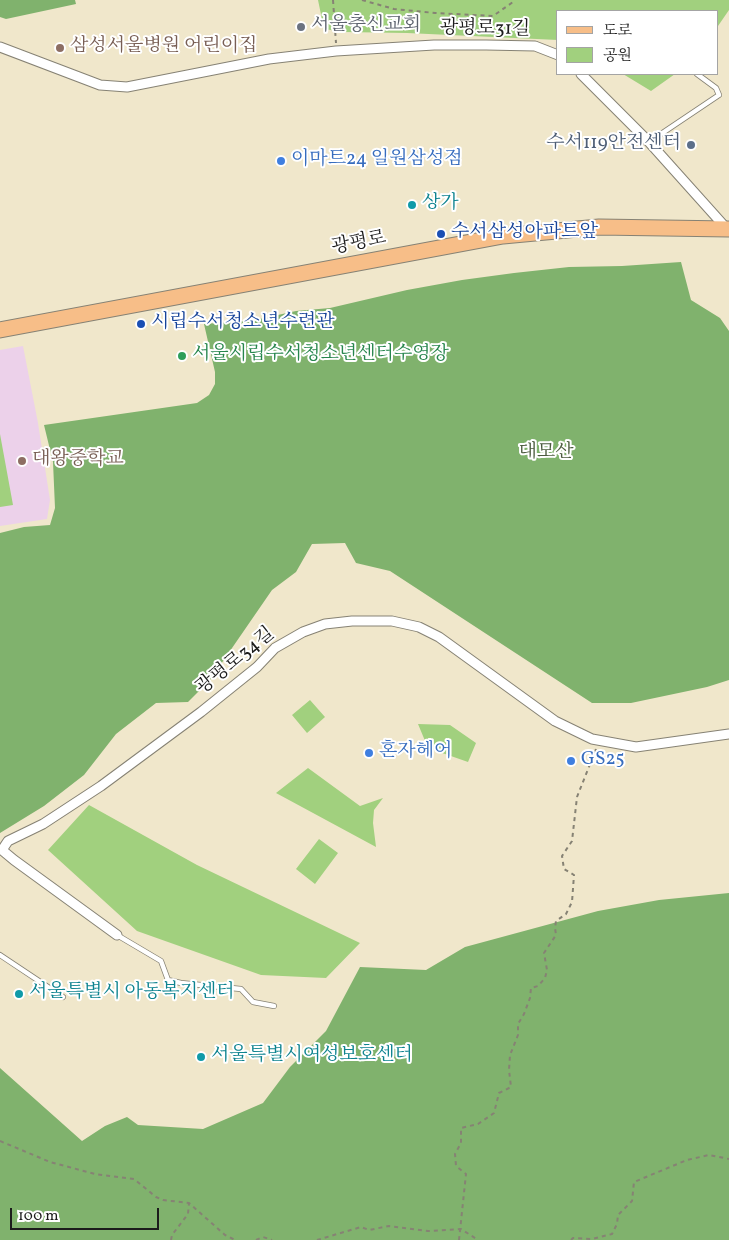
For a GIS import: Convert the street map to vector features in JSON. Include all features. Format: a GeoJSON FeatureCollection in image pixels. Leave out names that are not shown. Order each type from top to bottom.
{"type":"FeatureCollection","features":[{"type":"Feature","properties":{"kind":"main road","name":"광평로"},"geometry":{"type":"LineString","coordinates":[[0,330],[502,236],[599,227],[728,229]]}},
{"type":"Feature","properties":{"kind":"street","name":"광평로31길"},"geometry":{"type":"LineString","coordinates":[[0,47],[100,86],[128,87],[269,59],[336,51],[434,45],[505,45],[535,46],[556,54]]}},
{"type":"Feature","properties":{"kind":"street"},"geometry":{"type":"LineString","coordinates":[[583,75],[649,142],[728,229]]}},
{"type":"Feature","properties":{"kind":"street","name":"광평로34길"},"geometry":{"type":"LineString","coordinates":[[117,935],[1,851],[8,841],[43,824],[101,786],[201,712],[257,667],[275,648],[303,632],[326,624],[352,621],[392,621],[419,627],[439,637],[555,721],[599,740],[636,747],[729,734]]}},
{"type":"Feature","properties":{"kind":"lane"},"geometry":{"type":"LineString","coordinates":[[649,142],[719,95],[716,88],[698,75]]}},
{"type":"Feature","properties":{"kind":"lane"},"geometry":{"type":"LineString","coordinates":[[117,935],[160,961],[168,980],[240,989],[253,1002],[274,1006]]}},
{"type":"Feature","properties":{"kind":"lane"},"geometry":{"type":"LineString","coordinates":[[0,955],[64,997]]}},
{"type":"Feature","properties":{"kind":"path"},"geometry":{"type":"LineString","coordinates":[[333,0],[336,51]]}},
{"type":"Feature","properties":{"kind":"path"},"geometry":{"type":"LineString","coordinates":[[362,0],[403,10],[493,16],[514,0]]}},
{"type":"Feature","properties":{"kind":"path"},"geometry":{"type":"LineString","coordinates":[[459,1240],[466,1174],[456,1166],[455,1154],[461,1143],[461,1128],[478,1124],[494,1113],[499,1093],[511,1087],[510,1055],[518,1035],[518,1024],[530,998],[531,988],[538,986],[546,978],[547,970],[544,953],[556,935],[556,921],[566,914],[572,902],[574,875],[564,869],[562,856],[572,841],[578,797],[599,740]]}},
{"type":"Feature","properties":{"kind":"path"},"geometry":{"type":"LineString","coordinates":[[0,1141],[50,1162],[94,1174],[134,1179],[156,1198],[189,1204],[235,1240]]}},
{"type":"Feature","properties":{"kind":"path"},"geometry":{"type":"LineString","coordinates":[[610,1238],[617,1224],[618,1215],[632,1201],[634,1182],[688,1160],[709,1155],[729,1159]]}},
{"type":"Feature","properties":{"kind":"path"},"geometry":{"type":"LineString","coordinates":[[171,1240],[172,1235],[188,1214],[189,1204]]}},
{"type":"Feature","properties":{"kind":"path"},"geometry":{"type":"LineString","coordinates":[[317,1240],[361,1227],[369,1230],[389,1226],[428,1230],[460,1229],[478,1240]]}},
{"type":"Feature","properties":{"kind":"path"},"geometry":{"type":"LineString","coordinates":[[571,1240],[573,1238],[592,1240],[612,1234]]}},
{"type":"Feature","properties":{"kind":"path"},"geometry":{"type":"LineString","coordinates":[[256,1240],[264,1237],[272,1240]]}},
{"type":"Feature","properties":{"kind":"shaded area","name":"대왕중학교"},"geometry":{"type":"Polygon","coordinates":[[[23,346],[50,500],[47,519],[0,526],[0,350],[23,346]]]}},
{"type":"Feature","properties":{"kind":"green space"},"geometry":{"type":"Polygon","coordinates":[[[0,0],[75,0],[76,4],[6,19],[0,17],[0,0]]]}},
{"type":"Feature","properties":{"kind":"green space"},"geometry":{"type":"Polygon","coordinates":[[[318,0],[729,0],[729,10],[719,25],[719,10],[556,10],[556,40],[344,32],[324,29],[318,0]]]}},
{"type":"Feature","properties":{"kind":"green space"},"geometry":{"type":"Polygon","coordinates":[[[625,75],[674,75],[651,91],[625,75]]]}},
{"type":"Feature","properties":{"kind":"green space","name":"대모산"},"geometry":{"type":"Polygon","coordinates":[[[681,262],[691,300],[720,318],[729,331],[729,680],[707,687],[631,703],[592,703],[390,571],[356,563],[345,543],[312,544],[296,572],[272,590],[210,680],[188,702],[156,703],[116,734],[84,775],[44,806],[0,833],[0,533],[24,527],[50,525],[55,508],[53,462],[44,425],[197,403],[209,395],[215,384],[215,372],[204,324],[255,320],[296,311],[330,308],[407,290],[514,273],[569,267],[681,262]]]}},
{"type":"Feature","properties":{"kind":"green space"},"geometry":{"type":"Polygon","coordinates":[[[0,434],[13,505],[0,507],[0,434]]]}},
{"type":"Feature","properties":{"kind":"green space"},"geometry":{"type":"Polygon","coordinates":[[[310,700],[325,717],[307,733],[292,715],[310,700]]]}},
{"type":"Feature","properties":{"kind":"green space"},"geometry":{"type":"Polygon","coordinates":[[[418,724],[450,725],[476,743],[468,762],[428,748],[418,724]]]}},
{"type":"Feature","properties":{"kind":"green space"},"geometry":{"type":"Polygon","coordinates":[[[308,768],[360,806],[383,798],[374,810],[373,823],[376,847],[276,793],[308,768]]]}},
{"type":"Feature","properties":{"kind":"green space"},"geometry":{"type":"Polygon","coordinates":[[[89,805],[197,865],[360,943],[326,978],[261,975],[137,931],[48,850],[89,805]]]}},
{"type":"Feature","properties":{"kind":"green space"},"geometry":{"type":"Polygon","coordinates":[[[319,839],[338,853],[315,884],[296,869],[319,839]]]}},
{"type":"Feature","properties":{"kind":"green space"},"geometry":{"type":"Polygon","coordinates":[[[729,893],[729,1240],[0,1240],[0,1068],[82,1141],[105,1126],[127,1117],[138,1125],[203,1129],[263,1103],[290,1067],[326,1031],[360,967],[426,970],[465,947],[598,911],[659,900],[729,893]]]}},
{"type":"Feature","properties":{"kind":"place","name":"서울충신교회"},"geometry":{"type":"Point","coordinates":[301,27]}},
{"type":"Feature","properties":{"kind":"place","name":"삼성서울병원 어린이집"},"geometry":{"type":"Point","coordinates":[60,48]}},
{"type":"Feature","properties":{"kind":"place","name":"수서119안전센터"},"geometry":{"type":"Point","coordinates":[691,145]}},
{"type":"Feature","properties":{"kind":"place","name":"이마트24 일원삼성점"},"geometry":{"type":"Point","coordinates":[281,161]}},
{"type":"Feature","properties":{"kind":"place","name":"상가"},"geometry":{"type":"Point","coordinates":[412,205]}},
{"type":"Feature","properties":{"kind":"place","name":"수서삼성아파트앞"},"geometry":{"type":"Point","coordinates":[441,234]}},
{"type":"Feature","properties":{"kind":"place","name":"시립수서청소년수련관"},"geometry":{"type":"Point","coordinates":[141,324]}},
{"type":"Feature","properties":{"kind":"place","name":"서울시립수서청소년센터수영장"},"geometry":{"type":"Point","coordinates":[182,356]}},
{"type":"Feature","properties":{"kind":"place","name":"대왕중학교"},"geometry":{"type":"Point","coordinates":[22,461]}},
{"type":"Feature","properties":{"kind":"place","name":"혼자헤어"},"geometry":{"type":"Point","coordinates":[369,753]}},
{"type":"Feature","properties":{"kind":"place","name":"GS25"},"geometry":{"type":"Point","coordinates":[571,761]}},
{"type":"Feature","properties":{"kind":"place","name":"서울특별시 아동복지센터"},"geometry":{"type":"Point","coordinates":[19,994]}},
{"type":"Feature","properties":{"kind":"place","name":"서울특별시여성보호센터"},"geometry":{"type":"Point","coordinates":[201,1057]}}]}
